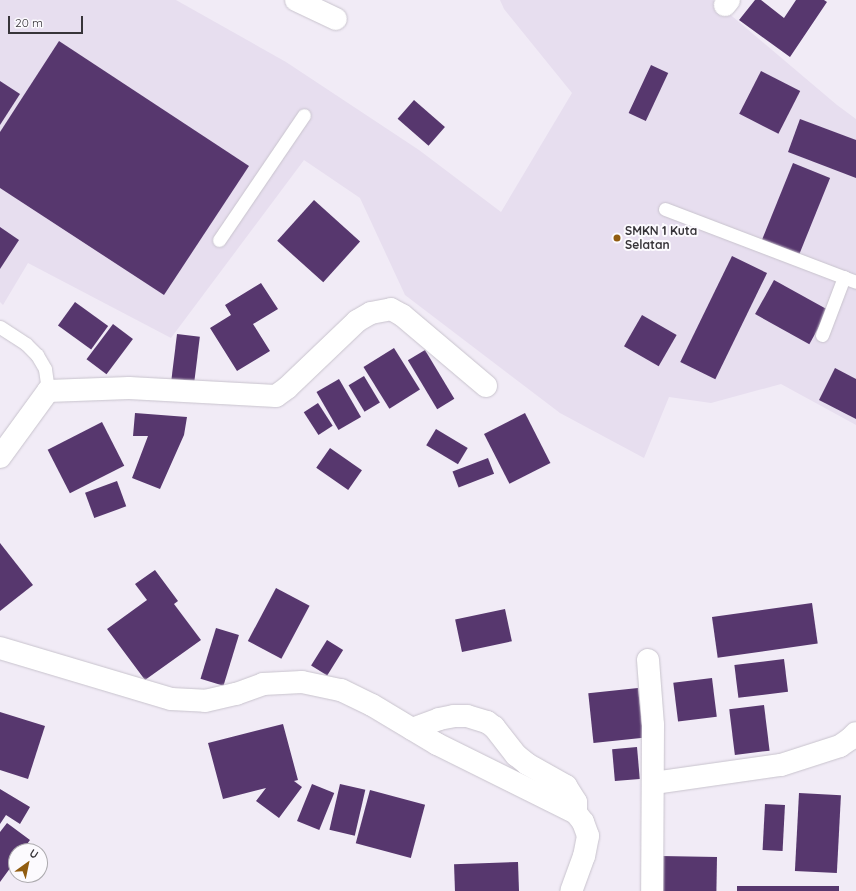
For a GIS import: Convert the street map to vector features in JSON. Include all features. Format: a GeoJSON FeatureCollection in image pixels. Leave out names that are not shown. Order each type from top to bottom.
{"type":"FeatureCollection","features":[{"type":"Feature","properties":{"kind":"street"},"geometry":{"type":"LineString","coordinates":[[296,0],[336,19]]}},
{"type":"Feature","properties":{"kind":"street"},"geometry":{"type":"LineString","coordinates":[[0,457],[48,391],[130,388],[276,396],[287,388],[357,321],[371,313],[391,309],[402,315],[486,386]]}},
{"type":"Feature","properties":{"kind":"street"},"geometry":{"type":"LineString","coordinates":[[0,648],[171,699],[205,702],[236,694],[263,684],[302,682],[341,690],[372,705],[437,744],[576,813],[583,822],[588,836],[584,856],[571,891]]}},
{"type":"Feature","properties":{"kind":"street"},"geometry":{"type":"LineString","coordinates":[[648,660],[653,726],[654,783],[652,891]]}},
{"type":"Feature","properties":{"kind":"street"},"geometry":{"type":"LineString","coordinates":[[412,729],[439,719],[454,716],[467,716],[487,722],[494,727],[516,755],[527,764],[566,786],[576,802],[576,813]]}},
{"type":"Feature","properties":{"kind":"street"},"geometry":{"type":"LineString","coordinates":[[654,783],[781,765],[840,746],[856,733]]}},
{"type":"Feature","properties":{"kind":"lane"},"geometry":{"type":"LineString","coordinates":[[219,240],[304,115]]}},
{"type":"Feature","properties":{"kind":"lane"},"geometry":{"type":"LineString","coordinates":[[664,209],[856,282]]}},
{"type":"Feature","properties":{"kind":"lane"},"geometry":{"type":"LineString","coordinates":[[822,335],[844,277]]}},
{"type":"Feature","properties":{"kind":"lane"},"geometry":{"type":"LineString","coordinates":[[0,328],[26,344],[37,355],[45,369],[48,391]]}},
{"type":"Feature","properties":{"kind":"shaded area","name":"SMKN 1 Kuta Selatan"},"geometry":{"type":"Polygon","coordinates":[[[0,0],[176,0],[286,62],[419,150],[501,212],[572,93],[504,9],[500,0],[713,0],[837,105],[856,119],[856,425],[781,384],[711,403],[669,397],[644,458],[560,413],[405,295],[360,198],[304,160],[171,338],[28,263],[3,305],[0,302],[0,0]]]}},
{"type":"Feature","properties":{"kind":"building"},"geometry":{"type":"Polygon","coordinates":[[[755,0],[761,0],[784,18],[796,0],[824,0],[827,2],[790,57],[739,20],[755,0]]]}},
{"type":"Feature","properties":{"kind":"building"},"geometry":{"type":"Polygon","coordinates":[[[59,41],[249,166],[164,295],[0,188],[0,132],[59,41]]]}},
{"type":"Feature","properties":{"kind":"building"},"geometry":{"type":"Polygon","coordinates":[[[651,65],[668,73],[646,121],[629,113],[651,65]]]}},
{"type":"Feature","properties":{"kind":"building"},"geometry":{"type":"Polygon","coordinates":[[[761,71],[800,91],[778,134],[739,114],[761,71]]]}},
{"type":"Feature","properties":{"kind":"building"},"geometry":{"type":"Polygon","coordinates":[[[0,81],[20,94],[0,125],[0,81]]]}},
{"type":"Feature","properties":{"kind":"building"},"geometry":{"type":"Polygon","coordinates":[[[414,100],[445,127],[429,146],[398,119],[414,100]]]}},
{"type":"Feature","properties":{"kind":"building"},"geometry":{"type":"Polygon","coordinates":[[[800,119],[856,140],[856,178],[788,152],[800,119]]]}},
{"type":"Feature","properties":{"kind":"building"},"geometry":{"type":"Polygon","coordinates":[[[793,163],[830,178],[798,258],[761,243],[793,163]]]}},
{"type":"Feature","properties":{"kind":"building"},"geometry":{"type":"Polygon","coordinates":[[[314,200],[360,241],[323,282],[277,241],[314,200]]]}},
{"type":"Feature","properties":{"kind":"building"},"geometry":{"type":"Polygon","coordinates":[[[0,227],[19,240],[0,269],[0,227]]]}},
{"type":"Feature","properties":{"kind":"building"},"geometry":{"type":"Polygon","coordinates":[[[732,256],[767,273],[715,379],[680,362],[732,256]]]}},
{"type":"Feature","properties":{"kind":"building"},"geometry":{"type":"Polygon","coordinates":[[[774,280],[828,310],[809,344],[755,314],[774,280]]]}},
{"type":"Feature","properties":{"kind":"building"},"geometry":{"type":"Polygon","coordinates":[[[261,283],[278,309],[253,324],[270,351],[237,371],[210,328],[231,315],[225,305],[261,283]]]}},
{"type":"Feature","properties":{"kind":"building"},"geometry":{"type":"Polygon","coordinates":[[[75,302],[108,326],[91,350],[58,325],[75,302]]]}},
{"type":"Feature","properties":{"kind":"building"},"geometry":{"type":"Polygon","coordinates":[[[642,315],[677,335],[659,366],[624,346],[642,315]]]}},
{"type":"Feature","properties":{"kind":"building"},"geometry":{"type":"Polygon","coordinates":[[[113,324],[133,339],[106,374],[87,359],[113,324]]]}},
{"type":"Feature","properties":{"kind":"building"},"geometry":{"type":"Polygon","coordinates":[[[177,334],[200,337],[194,382],[171,380],[177,334]]]}},
{"type":"Feature","properties":{"kind":"building"},"geometry":{"type":"Polygon","coordinates":[[[394,348],[420,390],[389,409],[363,367],[394,348]]]}},
{"type":"Feature","properties":{"kind":"building"},"geometry":{"type":"Polygon","coordinates":[[[425,350],[454,399],[437,409],[408,360],[425,350]]]}},
{"type":"Feature","properties":{"kind":"building"},"geometry":{"type":"Polygon","coordinates":[[[835,368],[856,379],[856,419],[819,400],[835,368]]]}},
{"type":"Feature","properties":{"kind":"building"},"geometry":{"type":"Polygon","coordinates":[[[364,376],[380,403],[365,412],[349,385],[364,376]]]}},
{"type":"Feature","properties":{"kind":"building"},"geometry":{"type":"Polygon","coordinates":[[[339,379],[361,417],[338,430],[316,392],[339,379]]]}},
{"type":"Feature","properties":{"kind":"building"},"geometry":{"type":"Polygon","coordinates":[[[318,403],[333,426],[318,435],[304,412],[318,403]]]}},
{"type":"Feature","properties":{"kind":"building"},"geometry":{"type":"Polygon","coordinates":[[[135,413],[187,417],[184,435],[160,489],[132,478],[148,436],[133,436],[135,413]]]}},
{"type":"Feature","properties":{"kind":"building"},"geometry":{"type":"Polygon","coordinates":[[[525,413],[550,463],[509,484],[484,434],[525,413]]]}},
{"type":"Feature","properties":{"kind":"building"},"geometry":{"type":"Polygon","coordinates":[[[102,422],[124,466],[70,493],[48,450],[102,422]]]}},
{"type":"Feature","properties":{"kind":"building"},"geometry":{"type":"Polygon","coordinates":[[[436,429],[468,448],[458,464],[426,445],[436,429]]]}},
{"type":"Feature","properties":{"kind":"building"},"geometry":{"type":"Polygon","coordinates":[[[330,448],[362,470],[348,490],[316,468],[330,448]]]}},
{"type":"Feature","properties":{"kind":"building"},"geometry":{"type":"Polygon","coordinates":[[[488,458],[494,474],[459,487],[453,472],[488,458]]]}},
{"type":"Feature","properties":{"kind":"building"},"geometry":{"type":"Polygon","coordinates":[[[117,481],[126,506],[94,518],[85,493],[117,481]]]}},
{"type":"Feature","properties":{"kind":"building"},"geometry":{"type":"Polygon","coordinates":[[[0,543],[33,585],[0,611],[0,543]]]}},
{"type":"Feature","properties":{"kind":"building"},"geometry":{"type":"Polygon","coordinates":[[[155,570],[178,601],[174,604],[201,640],[145,680],[107,629],[147,600],[135,584],[155,570]]]}},
{"type":"Feature","properties":{"kind":"building"},"geometry":{"type":"Polygon","coordinates":[[[276,588],[310,606],[281,659],[248,641],[276,588]]]}},
{"type":"Feature","properties":{"kind":"building"},"geometry":{"type":"Polygon","coordinates":[[[812,603],[818,644],[718,658],[712,617],[812,603]]]}},
{"type":"Feature","properties":{"kind":"building"},"geometry":{"type":"Polygon","coordinates":[[[505,609],[512,641],[462,652],[455,620],[505,609]]]}},
{"type":"Feature","properties":{"kind":"building"},"geometry":{"type":"Polygon","coordinates":[[[216,628],[239,635],[223,686],[201,679],[216,628]]]}},
{"type":"Feature","properties":{"kind":"building"},"geometry":{"type":"Polygon","coordinates":[[[327,640],[343,650],[327,676],[311,665],[327,640]]]}},
{"type":"Feature","properties":{"kind":"building"},"geometry":{"type":"Polygon","coordinates":[[[784,659],[788,692],[738,698],[734,665],[784,659]]]}},
{"type":"Feature","properties":{"kind":"building"},"geometry":{"type":"Polygon","coordinates":[[[712,678],[717,717],[678,721],[673,683],[712,678]]]}},
{"type":"Feature","properties":{"kind":"building"},"geometry":{"type":"Polygon","coordinates":[[[638,688],[643,738],[594,743],[588,693],[638,688]]]}},
{"type":"Feature","properties":{"kind":"building"},"geometry":{"type":"Polygon","coordinates":[[[764,705],[770,751],[735,755],[729,709],[764,705]]]}},
{"type":"Feature","properties":{"kind":"building"},"geometry":{"type":"Polygon","coordinates":[[[0,712],[45,726],[28,779],[0,770],[0,712]]]}},
{"type":"Feature","properties":{"kind":"building"},"geometry":{"type":"Polygon","coordinates":[[[283,724],[298,780],[294,781],[302,787],[279,818],[256,801],[266,788],[223,799],[208,743],[283,724]]]}},
{"type":"Feature","properties":{"kind":"building"},"geometry":{"type":"Polygon","coordinates":[[[637,747],[640,779],[615,781],[612,749],[637,747]]]}},
{"type":"Feature","properties":{"kind":"building"},"geometry":{"type":"Polygon","coordinates":[[[312,784],[334,793],[319,830],[297,821],[312,784]]]}},
{"type":"Feature","properties":{"kind":"building"},"geometry":{"type":"Polygon","coordinates":[[[340,784],[365,790],[355,836],[329,830],[340,784]]]}},
{"type":"Feature","properties":{"kind":"building"},"geometry":{"type":"Polygon","coordinates":[[[0,789],[30,807],[20,824],[6,815],[0,824],[0,789]]]}},
{"type":"Feature","properties":{"kind":"building"},"geometry":{"type":"Polygon","coordinates":[[[370,790],[425,805],[411,858],[356,843],[370,790]]]}},
{"type":"Feature","properties":{"kind":"building"},"geometry":{"type":"Polygon","coordinates":[[[799,793],[841,795],[837,873],[795,871],[799,793]]]}},
{"type":"Feature","properties":{"kind":"building"},"geometry":{"type":"Polygon","coordinates":[[[765,804],[785,805],[783,851],[763,850],[765,804]]]}},
{"type":"Feature","properties":{"kind":"building"},"geometry":{"type":"Polygon","coordinates":[[[7,823],[30,840],[28,843],[8,843],[8,871],[0,882],[0,832],[7,823]]]}},
{"type":"Feature","properties":{"kind":"building"},"geometry":{"type":"Polygon","coordinates":[[[661,856],[717,857],[716,891],[660,891],[661,856]]]}},
{"type":"Feature","properties":{"kind":"building"},"geometry":{"type":"Polygon","coordinates":[[[518,862],[519,891],[455,891],[454,864],[518,862]]]}},
{"type":"Feature","properties":{"kind":"building"},"geometry":{"type":"Polygon","coordinates":[[[737,886],[839,886],[839,891],[737,891],[737,886]]]}},
{"type":"Feature","properties":{"kind":"place","name":"SMKN 1 Kuta Selatan"},"geometry":{"type":"Point","coordinates":[617,238]}}]}
